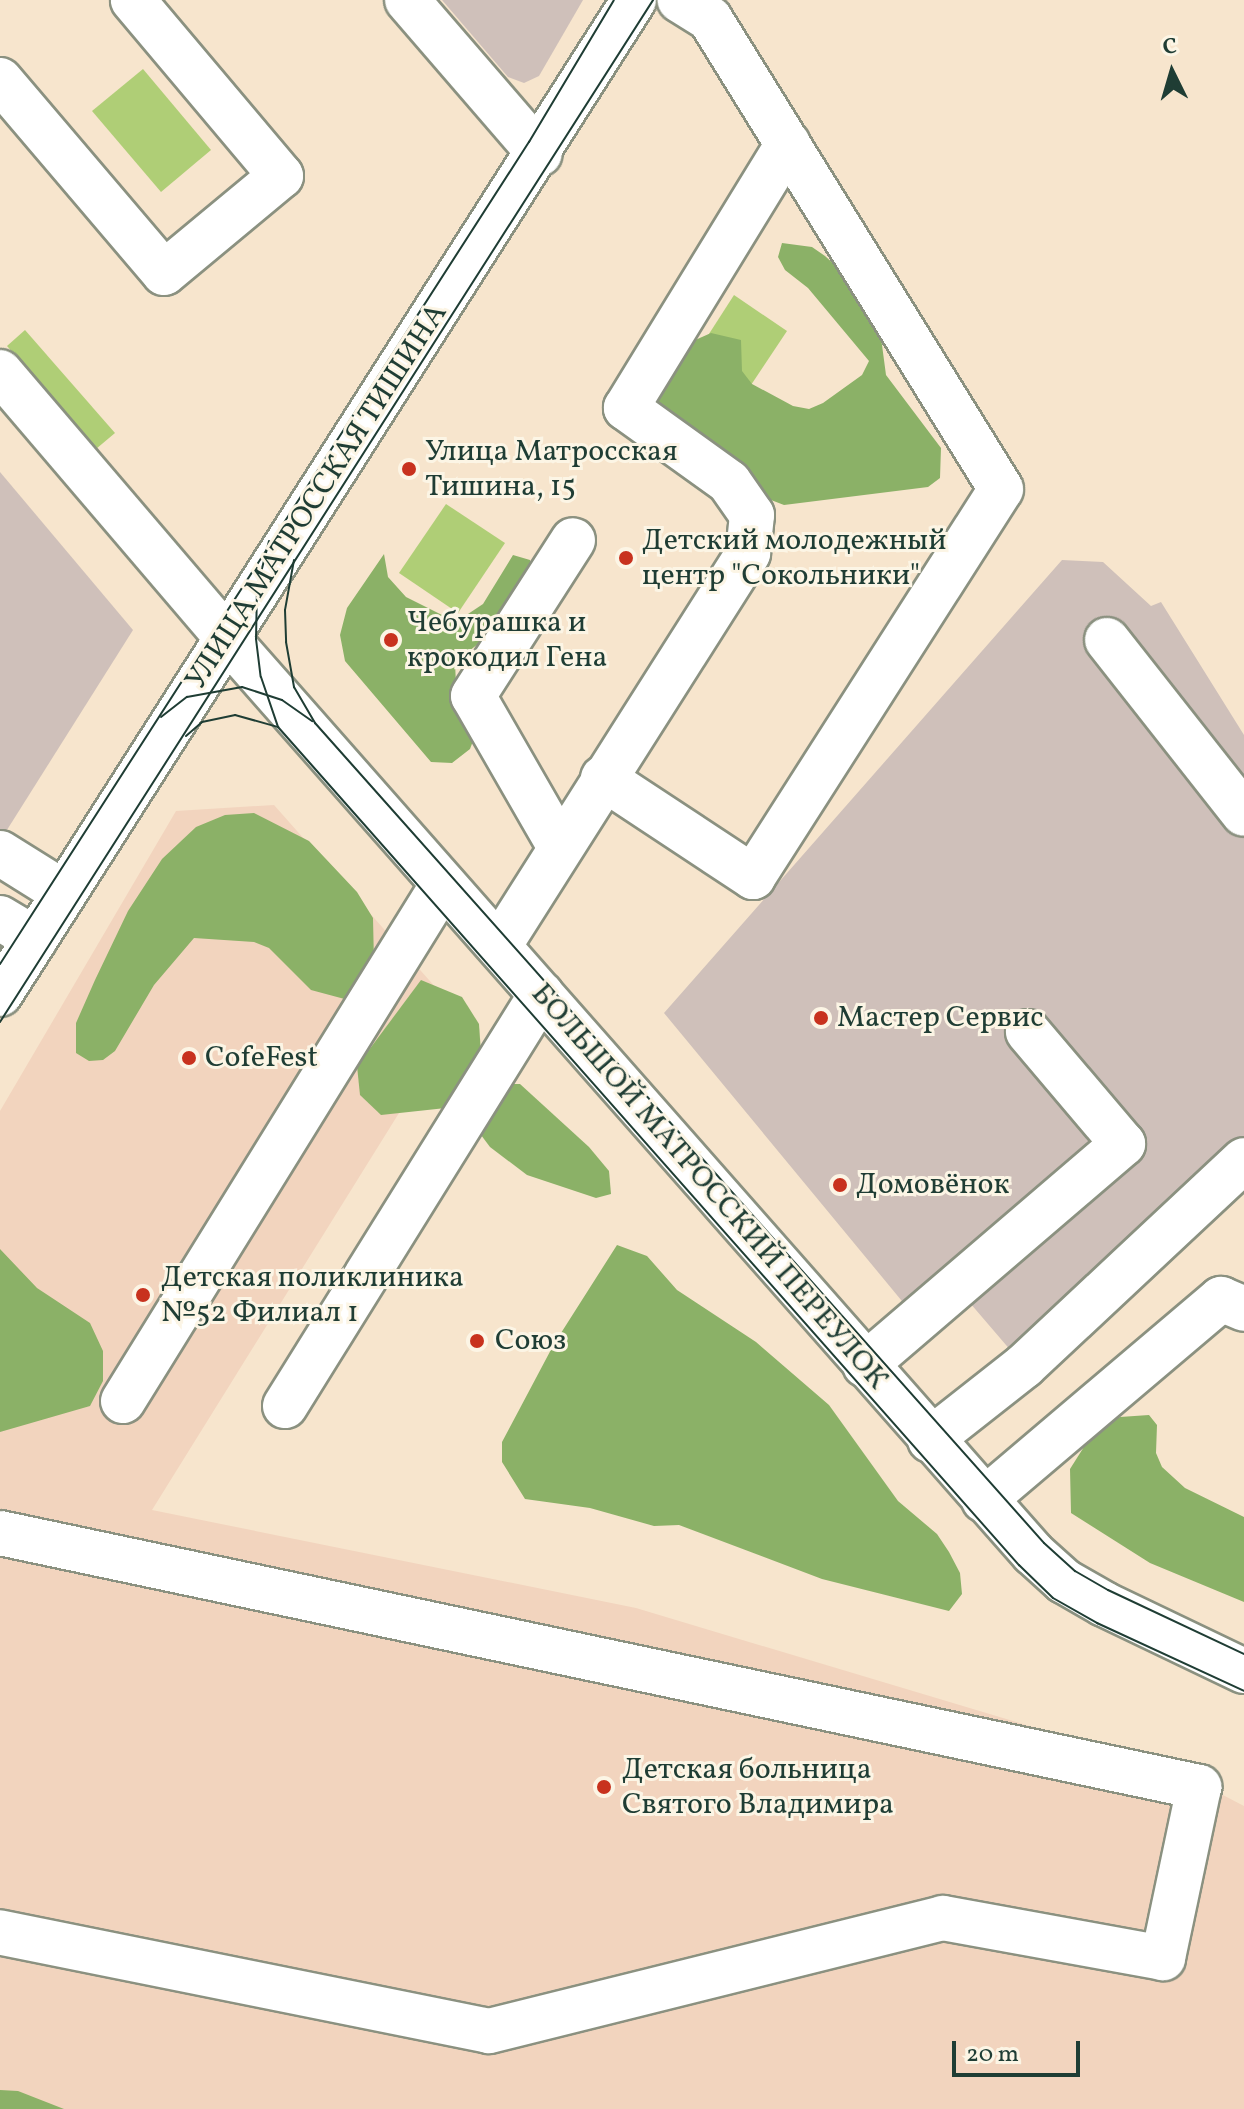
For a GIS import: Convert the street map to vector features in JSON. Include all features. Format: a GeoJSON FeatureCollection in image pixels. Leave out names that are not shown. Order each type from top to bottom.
{"type":"FeatureCollection","features":[{"type":"Feature","properties":{"kind":"street"},"geometry":{"type":"LineString","coordinates":[[0,80],[164,273],[281,176],[133,0]]}},
{"type":"Feature","properties":{"kind":"street"},"geometry":{"type":"LineString","coordinates":[[407,0],[540,154]]}},
{"type":"Feature","properties":{"kind":"street","name":"УЛИЦА МАТРОССКАЯ ТИШИНА"},"geometry":{"type":"LineString","coordinates":[[0,994],[17,928],[64,893],[226,637],[540,154],[634,0]]}},
{"type":"Feature","properties":{"kind":"street"},"geometry":{"type":"LineString","coordinates":[[603,778],[753,877],[1001,489],[710,19],[680,0]]}},
{"type":"Feature","properties":{"kind":"street"},"geometry":{"type":"LineString","coordinates":[[499,946],[748,553],[752,515],[729,482],[626,408],[788,144]]}},
{"type":"Feature","properties":{"kind":"street","name":"БОЛЬШОЙ МАТРОССКИЙ ПЕРЕУЛОК"},"geometry":{"type":"LineString","coordinates":[[0,372],[226,637],[984,1500],[1064,1581],[1244,1671]]}},
{"type":"Feature","properties":{"kind":"street"},"geometry":{"type":"LineString","coordinates":[[560,847],[473,696],[573,540]]}},
{"type":"Feature","properties":{"kind":"street"},"geometry":{"type":"LineString","coordinates":[[1107,640],[1244,814]]}},
{"type":"Feature","properties":{"kind":"street"},"geometry":{"type":"LineString","coordinates":[[0,853],[64,893]]}},
{"type":"Feature","properties":{"kind":"street"},"geometry":{"type":"LineString","coordinates":[[123,1401],[443,884]]}},
{"type":"Feature","properties":{"kind":"street"},"geometry":{"type":"LineString","coordinates":[[285,1406],[541,994]]}},
{"type":"Feature","properties":{"kind":"street"},"geometry":{"type":"LineString","coordinates":[[865,1365],[1123,1144],[1028,1032]]}},
{"type":"Feature","properties":{"kind":"street"},"geometry":{"type":"LineString","coordinates":[[930,1440],[1024,1366],[1244,1160]]}},
{"type":"Feature","properties":{"kind":"street"},"geometry":{"type":"LineString","coordinates":[[984,1500],[1221,1299],[1244,1309]]}},
{"type":"Feature","properties":{"kind":"street"},"geometry":{"type":"LineString","coordinates":[[0,1533],[1199,1787],[1163,1958],[943,1918],[489,2031],[0,1932]]}},
{"type":"Feature","properties":{"kind":"shaded area"},"geometry":{"type":"Polygon","coordinates":[[[442,0],[583,0],[539,76],[524,83],[508,77],[442,0]]]}},
{"type":"Feature","properties":{"kind":"shaded area"},"geometry":{"type":"Polygon","coordinates":[[[0,472],[133,630],[0,841],[0,472]]]}},
{"type":"Feature","properties":{"kind":"shaded area"},"geometry":{"type":"Polygon","coordinates":[[[1062,560],[1103,562],[1151,606],[1161,602],[1244,735],[1244,1183],[1024,1366],[970,1303],[906,1306],[664,1013],[1062,560]]]}},
{"type":"Feature","properties":{"kind":"shaded area","name":"Детская больница Святого Владимира"},"geometry":{"type":"Polygon","coordinates":[[[274,805],[460,1015],[152,1510],[636,1608],[1173,1769],[1244,1806],[1244,2109],[0,2109],[0,1111],[176,811],[274,805]]]}},
{"type":"Feature","properties":{"kind":"green space"},"geometry":{"type":"Polygon","coordinates":[[[143,69],[211,150],[161,192],[92,111],[143,69]]]}},
{"type":"Feature","properties":{"kind":"green space"},"geometry":{"type":"Polygon","coordinates":[[[782,243],[812,247],[825,256],[848,277],[880,330],[886,375],[941,448],[940,478],[928,487],[784,505],[771,500],[742,467],[656,408],[651,393],[684,345],[711,333],[741,340],[742,371],[752,384],[793,406],[809,409],[823,403],[862,375],[869,361],[808,288],[785,270],[778,257],[782,243]]]}},
{"type":"Feature","properties":{"kind":"green space"},"geometry":{"type":"Polygon","coordinates":[[[734,295],[787,331],[741,400],[689,365],[734,295]]]}},
{"type":"Feature","properties":{"kind":"green space"},"geometry":{"type":"Polygon","coordinates":[[[25,330],[115,433],[96,449],[7,346],[25,330]]]}},
{"type":"Feature","properties":{"kind":"green space"},"geometry":{"type":"Polygon","coordinates":[[[446,504],[505,543],[458,613],[399,573],[446,504]]]}},
{"type":"Feature","properties":{"kind":"green space"},"geometry":{"type":"Polygon","coordinates":[[[384,554],[388,577],[406,597],[456,622],[483,604],[513,555],[530,560],[532,571],[506,622],[455,662],[456,685],[476,733],[470,749],[452,763],[431,762],[345,661],[340,635],[347,608],[384,554]]]}},
{"type":"Feature","properties":{"kind":"green space"},"geometry":{"type":"Polygon","coordinates":[[[254,813],[309,841],[357,892],[373,918],[374,963],[352,1001],[311,990],[269,948],[254,942],[194,938],[154,985],[115,1051],[103,1060],[89,1061],[76,1053],[76,1023],[95,980],[128,911],[162,859],[196,827],[225,815],[254,813]]]}},
{"type":"Feature","properties":{"kind":"green space"},"geometry":{"type":"Polygon","coordinates":[[[421,980],[462,997],[479,1024],[481,1053],[455,1107],[381,1115],[360,1095],[357,1066],[421,980]]]}},
{"type":"Feature","properties":{"kind":"green space"},"geometry":{"type":"Polygon","coordinates":[[[506,1084],[520,1084],[589,1147],[609,1171],[611,1194],[596,1198],[527,1175],[490,1147],[481,1135],[482,1120],[506,1084]]]}},
{"type":"Feature","properties":{"kind":"green space"},"geometry":{"type":"Polygon","coordinates":[[[617,1245],[647,1256],[677,1290],[756,1342],[829,1405],[898,1501],[937,1534],[949,1552],[960,1573],[962,1594],[949,1611],[822,1579],[679,1525],[654,1526],[590,1508],[525,1499],[502,1462],[502,1442],[554,1344],[617,1245]]]}},
{"type":"Feature","properties":{"kind":"green space"},"geometry":{"type":"Polygon","coordinates":[[[0,1249],[37,1288],[90,1323],[103,1351],[103,1381],[90,1406],[0,1432],[0,1249]]]}},
{"type":"Feature","properties":{"kind":"green space"},"geometry":{"type":"Polygon","coordinates":[[[1149,1415],[1157,1425],[1156,1453],[1162,1467],[1185,1488],[1244,1517],[1244,1602],[1150,1563],[1071,1513],[1070,1469],[1094,1431],[1120,1417],[1149,1415]]]}},
{"type":"Feature","properties":{"kind":"green space"},"geometry":{"type":"Polygon","coordinates":[[[0,2090],[18,2091],[64,2109],[0,2109],[0,2090]]]}},
{"type":"Feature","properties":{"kind":"tram line"},"geometry":{"type":"LineString","coordinates":[[0,964],[529,142],[614,0]]}},
{"type":"Feature","properties":{"kind":"tram line"},"geometry":{"type":"LineString","coordinates":[[0,1022],[653,0]]}},
{"type":"Feature","properties":{"kind":"tram line"},"geometry":{"type":"LineString","coordinates":[[269,541],[257,588],[256,639],[261,677],[278,727],[1019,1565],[1053,1598],[1097,1623],[1244,1691]]}},
{"type":"Feature","properties":{"kind":"tram line"},"geometry":{"type":"LineString","coordinates":[[294,560],[285,610],[286,642],[294,687],[315,723],[1044,1543],[1075,1571],[1108,1590],[1244,1654]]}},
{"type":"Feature","properties":{"kind":"tram line"},"geometry":{"type":"LineString","coordinates":[[161,717],[187,697],[242,687],[282,700],[312,721]]}},
{"type":"Feature","properties":{"kind":"tram line"},"geometry":{"type":"LineString","coordinates":[[186,736],[202,722],[235,715],[278,727]]}},
{"type":"Feature","properties":{"kind":"place","name":"Улица Матросская Тишина, 15"},"geometry":{"type":"Point","coordinates":[409,469]}},
{"type":"Feature","properties":{"kind":"place","name":"Детский молодежный центр \"Сокольники\""},"geometry":{"type":"Point","coordinates":[626,558]}},
{"type":"Feature","properties":{"kind":"place","name":"Чебурашка и крокодил Гена"},"geometry":{"type":"Point","coordinates":[391,640]}},
{"type":"Feature","properties":{"kind":"place","name":"Мастер Сервис"},"geometry":{"type":"Point","coordinates":[821,1018]}},
{"type":"Feature","properties":{"kind":"place","name":"CofeFest"},"geometry":{"type":"Point","coordinates":[189,1058]}},
{"type":"Feature","properties":{"kind":"place","name":"Домовёнок"},"geometry":{"type":"Point","coordinates":[840,1185]}},
{"type":"Feature","properties":{"kind":"place","name":"Детская поликлиника №52 Филиал 1"},"geometry":{"type":"Point","coordinates":[143,1295]}},
{"type":"Feature","properties":{"kind":"place","name":"Союз"},"geometry":{"type":"Point","coordinates":[477,1341]}},
{"type":"Feature","properties":{"kind":"place","name":"Детская больница Святого Владимира"},"geometry":{"type":"Point","coordinates":[604,1787]}}]}
